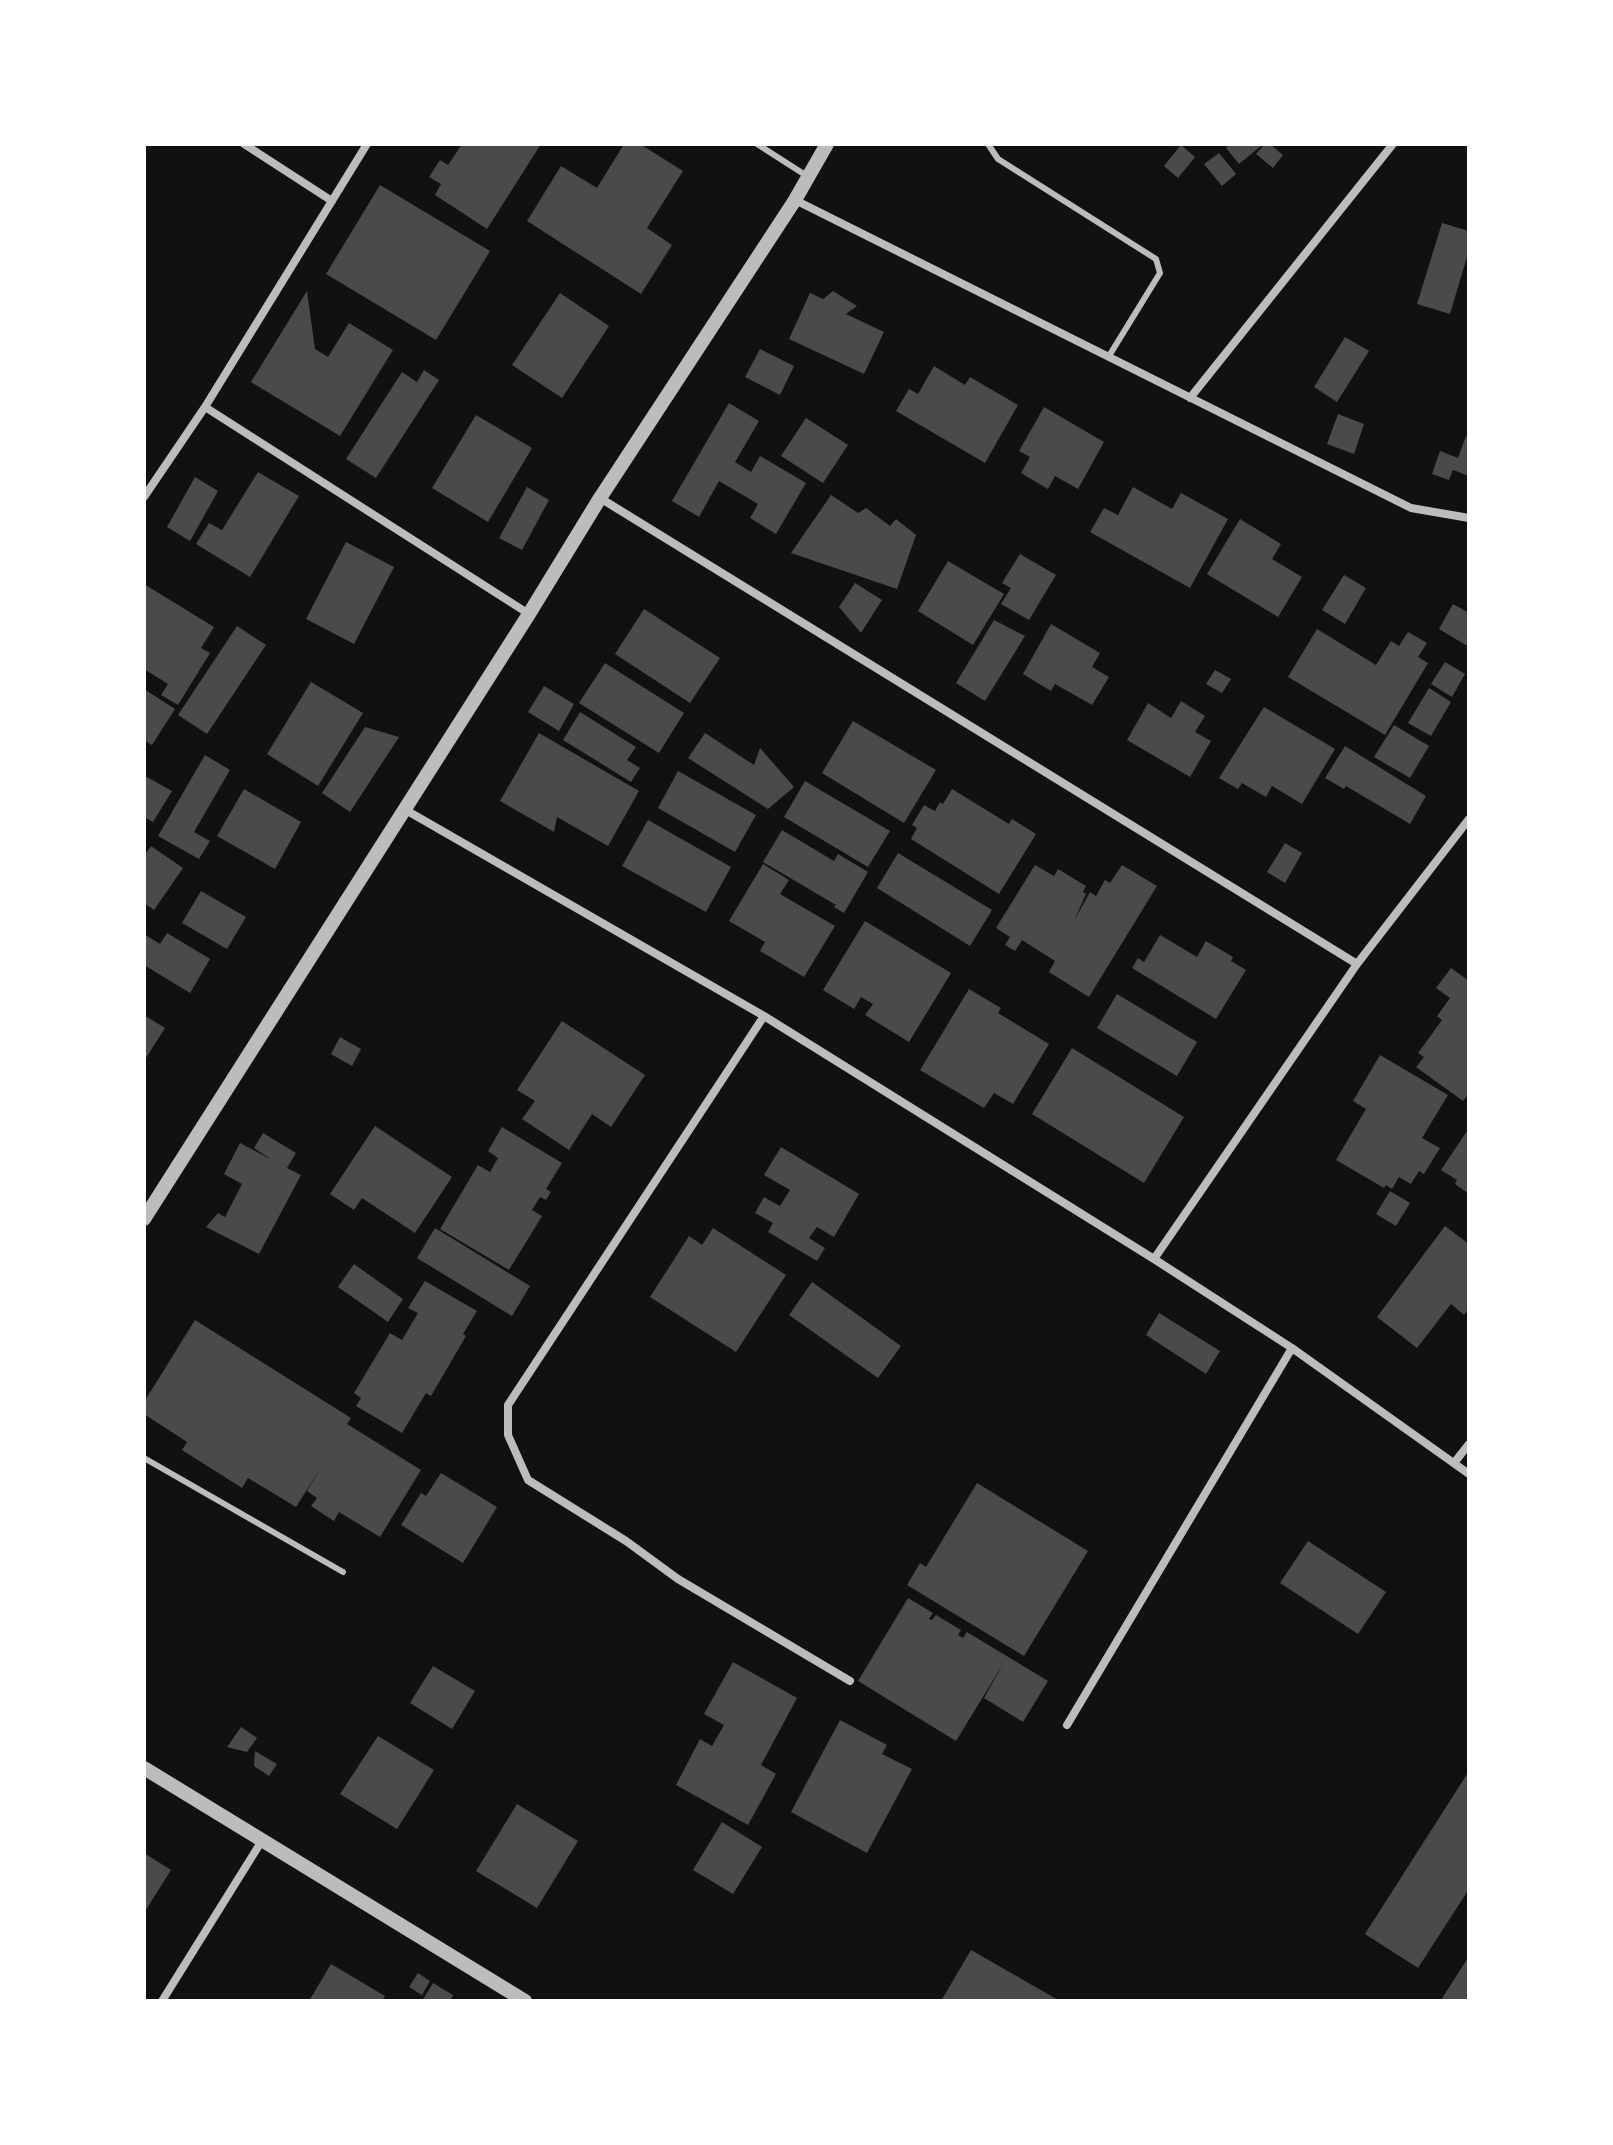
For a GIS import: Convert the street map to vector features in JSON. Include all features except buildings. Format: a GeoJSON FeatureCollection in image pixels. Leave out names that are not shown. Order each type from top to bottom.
{"type":"FeatureCollection","features":[{"type":"Feature","properties":{"kind":"street"},"geometry":{"type":"LineString","coordinates":[[244,144],[332,201]]}},
{"type":"Feature","properties":{"kind":"street"},"geometry":{"type":"LineString","coordinates":[[144,497],[205,407],[367,144]]}},
{"type":"Feature","properties":{"kind":"street"},"geometry":{"type":"LineString","coordinates":[[144,1219],[600,498],[795,200],[827,144]]}},
{"type":"Feature","properties":{"kind":"street"},"geometry":{"type":"LineString","coordinates":[[1190,398],[1393,144]]}},
{"type":"Feature","properties":{"kind":"street"},"geometry":{"type":"LineString","coordinates":[[795,200],[1411,508],[1469,518]]}},
{"type":"Feature","properties":{"kind":"street"},"geometry":{"type":"LineString","coordinates":[[205,407],[529,614]]}},
{"type":"Feature","properties":{"kind":"street"},"geometry":{"type":"LineString","coordinates":[[600,498],[1357,964]]}},
{"type":"Feature","properties":{"kind":"street"},"geometry":{"type":"LineString","coordinates":[[403,809],[764,1016],[1154,1259],[1292,1348],[1469,1474]]}},
{"type":"Feature","properties":{"kind":"street"},"geometry":{"type":"LineString","coordinates":[[1154,1259],[1357,964],[1469,819]]}},
{"type":"Feature","properties":{"kind":"street"},"geometry":{"type":"LineString","coordinates":[[764,1016],[508,1405],[508,1435],[528,1480],[626,1541],[678,1579],[850,1681]]}},
{"type":"Feature","properties":{"kind":"street"},"geometry":{"type":"LineString","coordinates":[[1067,1725],[1292,1348]]}},
{"type":"Feature","properties":{"kind":"street"},"geometry":{"type":"LineString","coordinates":[[1454,1463],[1469,1444]]}},
{"type":"Feature","properties":{"kind":"street"},"geometry":{"type":"LineString","coordinates":[[144,1768],[525,2001]]}},
{"type":"Feature","properties":{"kind":"street"},"geometry":{"type":"LineString","coordinates":[[162,2001],[263,1839]]}},
{"type":"Feature","properties":{"kind":"lane"},"geometry":{"type":"LineString","coordinates":[[757,144],[807,176]]}},
{"type":"Feature","properties":{"kind":"lane"},"geometry":{"type":"LineString","coordinates":[[988,144],[998,159],[1156,259],[1160,273],[1109,356]]}},
{"type":"Feature","properties":{"kind":"lane"},"geometry":{"type":"LineString","coordinates":[[144,1458],[343,1572]]}}]}
